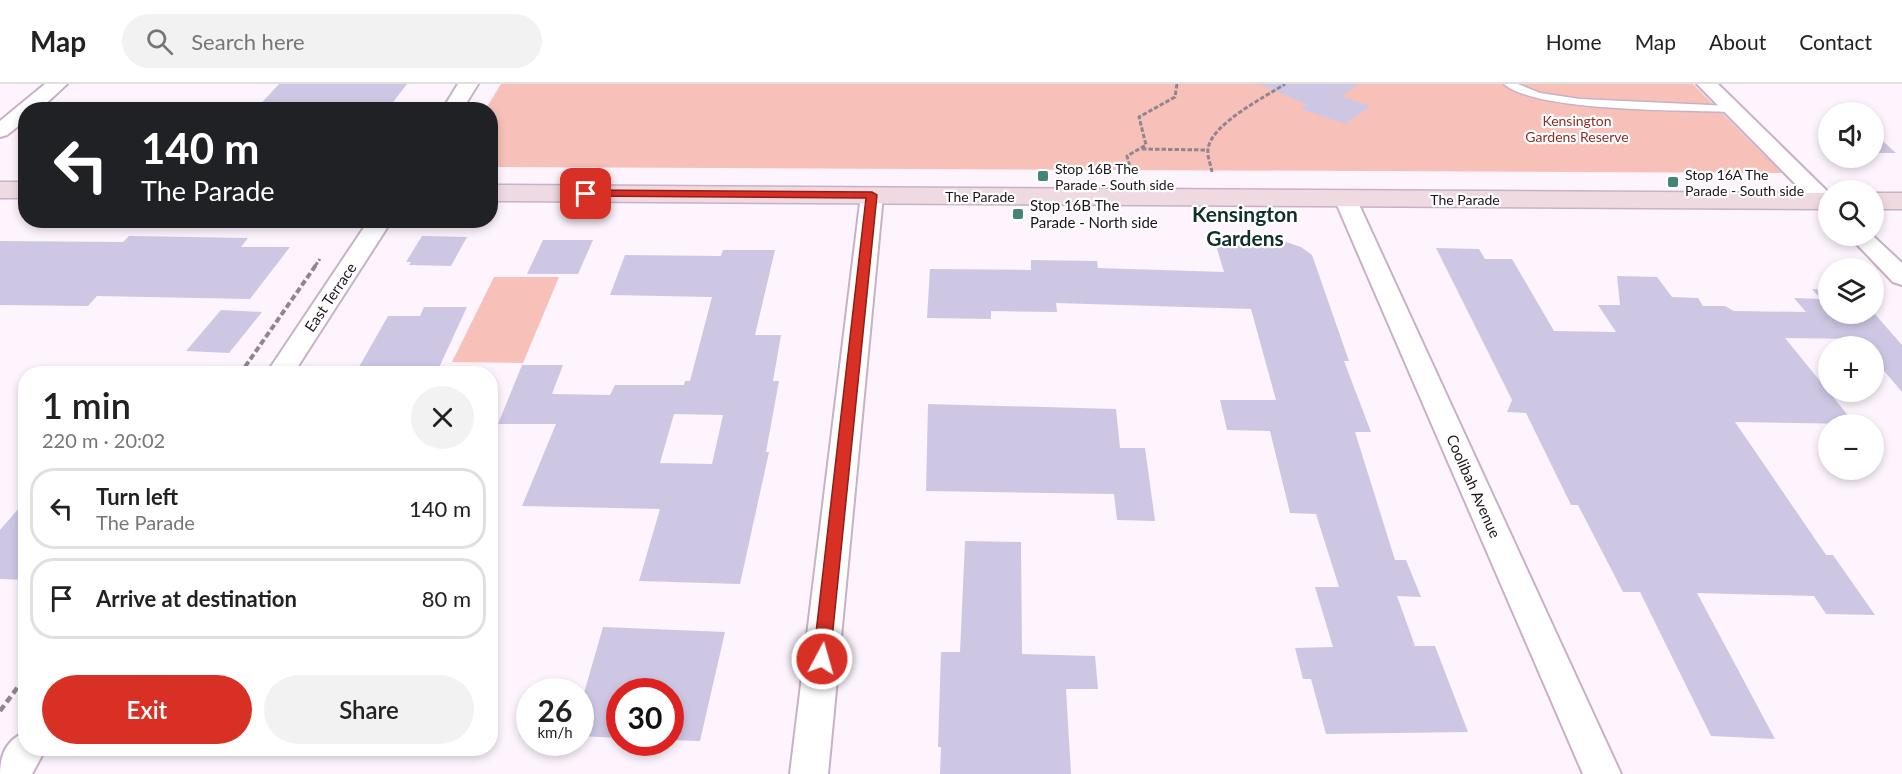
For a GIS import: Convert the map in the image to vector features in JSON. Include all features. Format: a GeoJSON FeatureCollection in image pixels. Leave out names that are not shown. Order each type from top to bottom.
{"type":"FeatureCollection","features":[{"type":"Feature","properties":{"kind":"main road"},"geometry":{"type":"LineString","coordinates":[[0,190],[18,190]]}},
{"type":"Feature","properties":{"kind":"main road","name":"The Parade"},"geometry":{"type":"LineString","coordinates":[[498,193],[1818,202]]}},
{"type":"Feature","properties":{"kind":"main road"},"geometry":{"type":"LineString","coordinates":[[1884,201],[1902,201]]}},
{"type":"Feature","properties":{"kind":"street"},"geometry":{"type":"LineString","coordinates":[[36,102],[57,84]]}},
{"type":"Feature","properties":{"kind":"street"},"geometry":{"type":"LineString","coordinates":[[457,102],[468,84]]}},
{"type":"Feature","properties":{"kind":"street"},"geometry":{"type":"LineString","coordinates":[[1707,84],[1818,192]]}},
{"type":"Feature","properties":{"kind":"street"},"geometry":{"type":"LineString","coordinates":[[0,131],[18,116]]}},
{"type":"Feature","properties":{"kind":"street"},"geometry":{"type":"LineString","coordinates":[[809,774],[872,195]]}},
{"type":"Feature","properties":{"kind":"street","name":"Coolibah Avenue"},"geometry":{"type":"LineString","coordinates":[[1345,198],[1602,774]]}},
{"type":"Feature","properties":{"kind":"street","name":"East Terrace"},"geometry":{"type":"LineString","coordinates":[[284,366],[376,228]]}},
{"type":"Feature","properties":{"kind":"street"},"geometry":{"type":"LineString","coordinates":[[1870,246],[1902,277]]}},
{"type":"Feature","properties":{"kind":"street"},"geometry":{"type":"LineString","coordinates":[[11,774],[23,756]]}},
{"type":"Feature","properties":{"kind":"lane"},"geometry":{"type":"LineString","coordinates":[[1509,84],[1538,96],[1580,102],[1732,109]]}},
{"type":"Feature","properties":{"kind":"path"},"geometry":{"type":"LineString","coordinates":[[1132,173],[1127,156],[1146,145],[1139,117],[1175,97],[1177,84]]}},
{"type":"Feature","properties":{"kind":"path"},"geometry":{"type":"LineString","coordinates":[[1213,173],[1209,150],[1218,130],[1285,84]]}},
{"type":"Feature","properties":{"kind":"path"},"geometry":{"type":"LineString","coordinates":[[1141,149],[1209,150]]}},
{"type":"Feature","properties":{"kind":"path"},"geometry":{"type":"LineString","coordinates":[[246,366],[326,249]]}},
{"type":"Feature","properties":{"kind":"path"},"geometry":{"type":"LineString","coordinates":[[0,711],[18,687]]}},
{"type":"Feature","properties":{"kind":"green space","name":"Kensington Gardens Reserve"},"geometry":{"type":"Polygon","coordinates":[[[501,84],[1693,84],[1782,173],[498,167],[498,102],[490,102],[501,84]]]}},
{"type":"Feature","properties":{"kind":"green space"},"geometry":{"type":"Polygon","coordinates":[[[494,277],[559,277],[523,363],[452,362],[494,277]]]}},
{"type":"Feature","properties":{"kind":"building"},"geometry":{"type":"Polygon","coordinates":[[[279,84],[407,84],[393,102],[262,102],[279,84]]]}},
{"type":"Feature","properties":{"kind":"building"},"geometry":{"type":"Polygon","coordinates":[[[1258,84],[1359,84],[1341,96],[1370,106],[1345,124],[1301,109],[1306,104],[1258,84]]]}},
{"type":"Feature","properties":{"kind":"building"},"geometry":{"type":"Polygon","coordinates":[[[1884,142],[1896,153],[1884,153],[1884,142]]]}},
{"type":"Feature","properties":{"kind":"building"},"geometry":{"type":"Polygon","coordinates":[[[129,236],[248,238],[241,247],[290,247],[250,299],[97,296],[88,306],[0,305],[0,241],[123,242],[129,236]]]}},
{"type":"Feature","properties":{"kind":"building"},"geometry":{"type":"Polygon","coordinates":[[[422,236],[467,237],[451,266],[409,265],[411,262],[406,262],[422,236]]]}},
{"type":"Feature","properties":{"kind":"building"},"geometry":{"type":"Polygon","coordinates":[[[543,240],[593,240],[578,274],[527,274],[543,240]]]}},
{"type":"Feature","properties":{"kind":"building"},"geometry":{"type":"Polygon","coordinates":[[[1215,242],[1286,242],[1301,247],[1312,255],[1349,361],[1344,361],[1371,432],[1355,432],[1395,560],[1406,560],[1421,597],[1397,596],[1415,646],[1435,646],[1468,732],[1326,734],[1311,679],[1303,679],[1295,648],[1333,647],[1315,587],[1339,587],[1316,514],[1290,513],[1270,431],[1227,430],[1220,400],[1276,400],[1251,309],[1056,303],[1057,312],[991,311],[991,319],[927,318],[930,269],[1031,270],[1031,260],[1097,261],[1098,268],[1224,272],[1215,242]]]}},
{"type":"Feature","properties":{"kind":"building"},"geometry":{"type":"Polygon","coordinates":[[[1436,248],[1479,249],[1485,259],[1512,259],[1554,331],[1616,332],[1598,305],[1620,305],[1617,276],[1657,277],[1672,297],[1698,298],[1703,306],[1725,306],[1734,311],[1806,312],[1794,298],[1818,299],[1818,324],[1884,324],[1902,345],[1902,392],[1884,371],[1884,336],[1785,338],[1818,379],[1818,402],[1837,402],[1847,414],[1818,414],[1818,423],[1735,422],[1826,555],[1833,555],[1875,615],[1826,614],[1814,596],[1697,593],[1775,739],[1711,736],[1640,592],[1623,592],[1578,505],[1571,505],[1526,413],[1507,412],[1512,400],[1436,248]]]}},
{"type":"Feature","properties":{"kind":"building"},"geometry":{"type":"Polygon","coordinates":[[[723,250],[775,250],[755,335],[781,335],[773,381],[779,381],[766,452],[769,452],[740,584],[639,581],[660,509],[522,506],[556,424],[498,424],[522,365],[563,365],[552,394],[610,395],[615,385],[684,385],[685,381],[690,381],[712,297],[610,295],[625,255],[721,256],[723,250]],[[674,414],[660,463],[712,464],[723,415],[674,414]]]}},
{"type":"Feature","properties":{"kind":"building"},"geometry":{"type":"Polygon","coordinates":[[[424,307],[467,307],[440,366],[360,366],[388,316],[420,316],[424,307]]]}},
{"type":"Feature","properties":{"kind":"building"},"geometry":{"type":"Polygon","coordinates":[[[221,310],[262,312],[229,353],[186,351],[221,310]]]}},
{"type":"Feature","properties":{"kind":"building"},"geometry":{"type":"Polygon","coordinates":[[[928,404],[1116,409],[1120,448],[1145,448],[1155,521],[1117,520],[1114,494],[926,491],[928,404]]]}},
{"type":"Feature","properties":{"kind":"building"},"geometry":{"type":"Polygon","coordinates":[[[18,509],[18,580],[0,579],[0,530],[18,509]]]}},
{"type":"Feature","properties":{"kind":"building"},"geometry":{"type":"Polygon","coordinates":[[[965,541],[1021,542],[1022,654],[1095,656],[1098,689],[1066,689],[1071,774],[940,774],[941,747],[938,747],[941,652],[960,652],[965,541]]]}},
{"type":"Feature","properties":{"kind":"building"},"geometry":{"type":"Polygon","coordinates":[[[603,627],[725,632],[700,741],[684,740],[684,678],[606,678],[606,737],[594,737],[594,678],[588,678],[603,627]]]}},
{"type":"Feature","properties":{"kind":"place","name":"Stop 16B The Parade - South side"},"geometry":{"type":"Point","coordinates":[1043,176]}},
{"type":"Feature","properties":{"kind":"place","name":"Stop 16A The Parade - South side"},"geometry":{"type":"Point","coordinates":[1673,182]}},
{"type":"Feature","properties":{"kind":"place","name":"Stop 16B The Parade - North side"},"geometry":{"type":"Point","coordinates":[1018,214]}},
{"type":"Feature","properties":{"kind":"district","name":"Kensington Gardens"},"geometry":{"type":"Point","coordinates":[1245,225]}},
{"type":"Feature","properties":{"kind":"route"},"geometry":{"type":"LineString","coordinates":[[586,194],[872,195],[822,659]]}}]}
